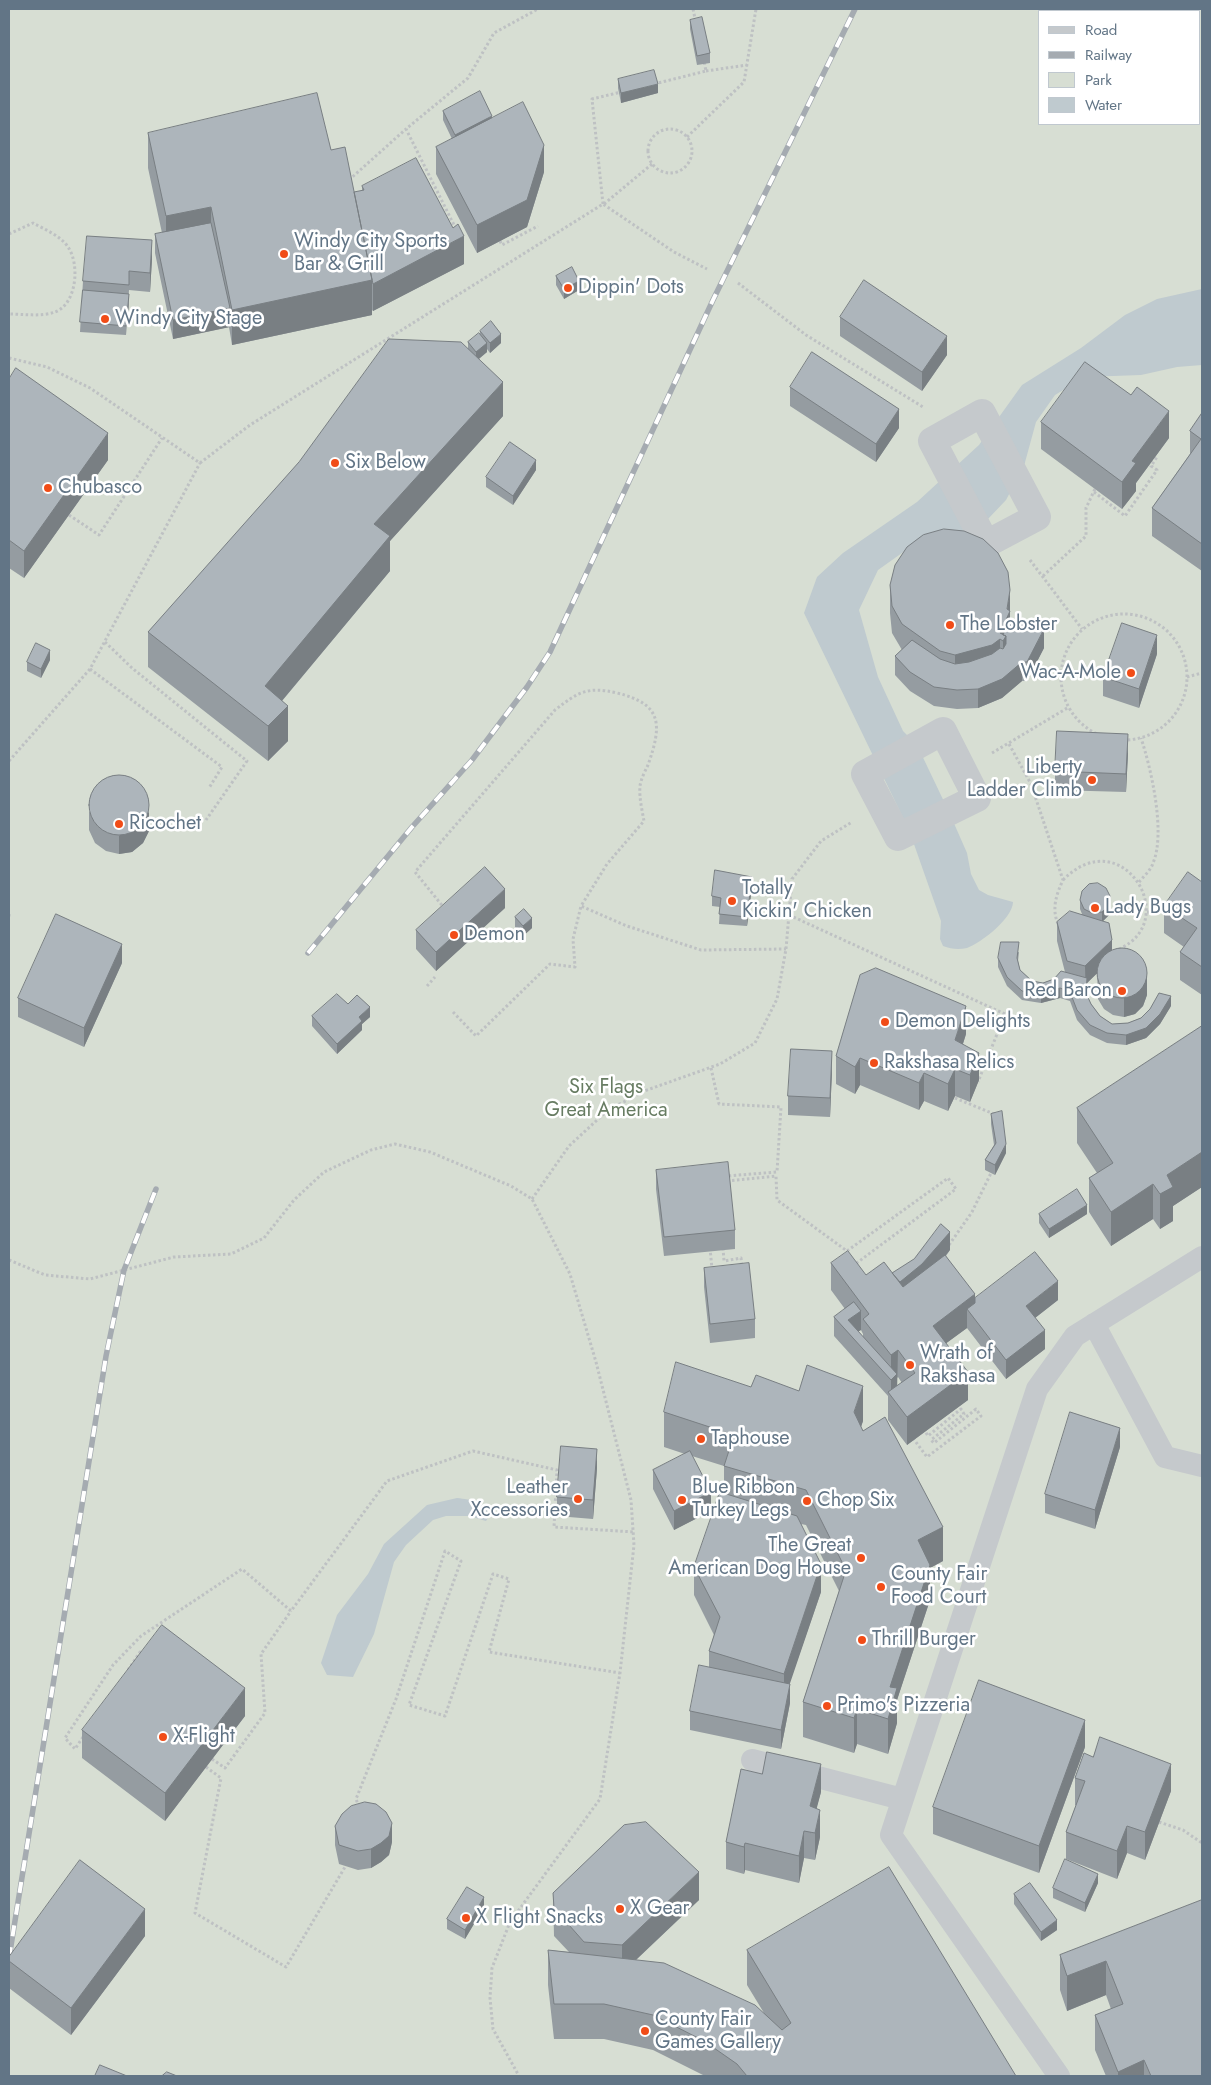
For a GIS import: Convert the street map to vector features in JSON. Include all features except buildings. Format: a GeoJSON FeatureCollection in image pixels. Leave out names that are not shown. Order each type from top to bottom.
{"type":"FeatureCollection","features":[{"type":"Feature","properties":{"kind":"street"},"geometry":{"type":"LineString","coordinates":[[982,413],[1037,517],[986,544],[932,441],[955,427],[982,413]]}},
{"type":"Feature","properties":{"kind":"street"},"geometry":{"type":"LineString","coordinates":[[943,731],[977,798],[898,837],[882,806],[865,774],[943,731]]}},
{"type":"Feature","properties":{"kind":"lane"},"geometry":{"type":"LineString","coordinates":[[1060,2076],[891,1835],[1037,1389],[1075,1336],[1202,1257]]}},
{"type":"Feature","properties":{"kind":"lane"},"geometry":{"type":"LineString","coordinates":[[1094,1324],[1165,1457],[1202,1466]]}},
{"type":"Feature","properties":{"kind":"lane"},"geometry":{"type":"LineString","coordinates":[[752,1760],[902,1800]]}},
{"type":"Feature","properties":{"kind":"path"},"geometry":{"type":"LineString","coordinates":[[350,187],[349,179],[468,78],[494,34],[538,9]]}},
{"type":"Feature","properties":{"kind":"path"},"geometry":{"type":"LineString","coordinates":[[693,9],[696,27]]}},
{"type":"Feature","properties":{"kind":"path"},"geometry":{"type":"LineString","coordinates":[[687,137],[744,82],[756,9]]}},
{"type":"Feature","properties":{"kind":"path"},"geometry":{"type":"LineString","coordinates":[[702,53],[706,71]]}},
{"type":"Feature","properties":{"kind":"path"},"geometry":{"type":"LineString","coordinates":[[649,85],[706,71],[746,65]]}},
{"type":"Feature","properties":{"kind":"path"},"geometry":{"type":"LineString","coordinates":[[630,90],[592,99],[604,204],[674,252],[707,268]]}},
{"type":"Feature","properties":{"kind":"path"},"geometry":{"type":"LineString","coordinates":[[406,129],[460,236]]}},
{"type":"Feature","properties":{"kind":"path"},"geometry":{"type":"LineString","coordinates":[[674,129],[687,137],[692,150],[692,157],[684,169],[670,173],[657,169],[652,164],[648,149],[650,142],[660,131],[674,129]]}},
{"type":"Feature","properties":{"kind":"path"},"geometry":{"type":"LineString","coordinates":[[9,761],[90,669],[200,463],[250,425],[604,204],[652,164]]}},
{"type":"Feature","properties":{"kind":"path"},"geometry":{"type":"LineString","coordinates":[[9,234],[33,222],[52,233],[68,247],[74,271],[74,289],[62,309],[53,313],[9,314]]}},
{"type":"Feature","properties":{"kind":"path"},"geometry":{"type":"LineString","coordinates":[[500,241],[502,245],[538,226]]}},
{"type":"Feature","properties":{"kind":"path"},"geometry":{"type":"LineString","coordinates":[[738,283],[806,335],[955,427]]}},
{"type":"Feature","properties":{"kind":"path"},"geometry":{"type":"LineString","coordinates":[[9,358],[47,366],[90,388],[200,463]]}},
{"type":"Feature","properties":{"kind":"path"},"geometry":{"type":"LineString","coordinates":[[68,515],[99,535],[162,438]]}},
{"type":"Feature","properties":{"kind":"path"},"geometry":{"type":"LineString","coordinates":[[1043,576],[1086,536],[1086,508],[1095,491],[1125,516],[1157,470],[1151,466],[1156,456]]}},
{"type":"Feature","properties":{"kind":"path"},"geometry":{"type":"LineString","coordinates":[[1009,531],[1082,629]]}},
{"type":"Feature","properties":{"kind":"path"},"geometry":{"type":"LineString","coordinates":[[1121,614],[1141,616],[1160,625],[1174,639],[1183,657],[1187,677],[1184,697],[1174,715],[1160,730],[1141,738],[1120,740],[1099,736],[1082,724],[1068,707],[1061,687],[1062,666],[1069,646],[1082,629],[1101,618],[1121,614]]}},
{"type":"Feature","properties":{"kind":"path"},"geometry":{"type":"LineString","coordinates":[[105,642],[132,668],[247,761],[206,820]]}},
{"type":"Feature","properties":{"kind":"path"},"geometry":{"type":"LineString","coordinates":[[90,669],[222,767],[210,788]]}},
{"type":"Feature","properties":{"kind":"path"},"geometry":{"type":"LineString","coordinates":[[1187,677],[1202,673]]}},
{"type":"Feature","properties":{"kind":"path"},"geometry":{"type":"LineString","coordinates":[[453,903],[446,910],[415,872],[555,710],[575,694],[596,688],[626,695],[650,706],[656,718],[655,745],[640,787],[644,821],[607,864],[581,906],[572,939],[575,967],[550,964],[476,1036],[453,1012]]}},
{"type":"Feature","properties":{"kind":"path"},"geometry":{"type":"LineString","coordinates":[[962,769],[1009,744],[1068,707]]}},
{"type":"Feature","properties":{"kind":"path"},"geometry":{"type":"LineString","coordinates":[[1139,882],[1153,863],[1157,839],[1152,770],[1141,738]]}},
{"type":"Feature","properties":{"kind":"path"},"geometry":{"type":"LineString","coordinates":[[1009,744],[1031,784],[1063,880]]}},
{"type":"Feature","properties":{"kind":"path"},"geometry":{"type":"LineString","coordinates":[[532,1198],[569,1146],[608,1110],[646,1090],[711,1068],[754,1043],[759,1037],[777,999],[786,949],[792,878],[821,841],[882,806]]}},
{"type":"Feature","properties":{"kind":"path"},"geometry":{"type":"LineString","coordinates":[[1061,930],[1057,923],[1054,908],[1063,880],[1074,869],[1086,863],[1102,861],[1116,864],[1129,871],[1139,882],[1145,896],[1146,912],[1142,927],[1133,939],[1121,948],[1114,950]]}},
{"type":"Feature","properties":{"kind":"path"},"geometry":{"type":"LineString","coordinates":[[581,906],[627,926],[700,950],[786,949]]}},
{"type":"Feature","properties":{"kind":"path"},"geometry":{"type":"LineString","coordinates":[[1146,912],[1170,914]]}},
{"type":"Feature","properties":{"kind":"path"},"geometry":{"type":"LineString","coordinates":[[9,914],[9,919]]}},
{"type":"Feature","properties":{"kind":"path"},"geometry":{"type":"LineString","coordinates":[[789,915],[1005,1014],[977,1084]]}},
{"type":"Feature","properties":{"kind":"path"},"geometry":{"type":"LineString","coordinates":[[427,986],[435,977]]}},
{"type":"Feature","properties":{"kind":"path"},"geometry":{"type":"LineString","coordinates":[[711,1068],[719,1104],[781,1107],[777,1172],[717,1177]]}},
{"type":"Feature","properties":{"kind":"path"},"geometry":{"type":"LineString","coordinates":[[955,1098],[994,1114],[995,1124]]}},
{"type":"Feature","properties":{"kind":"path"},"geometry":{"type":"LineString","coordinates":[[9,1260],[45,1275],[90,1279],[174,1257],[232,1254],[264,1238],[294,1200],[324,1172],[371,1150],[395,1144],[430,1152],[512,1186],[532,1198],[570,1274],[596,1362],[631,1500],[634,1545],[620,1673],[600,1799],[510,1922],[492,1968],[490,1998],[493,2029],[519,2076]]}},
{"type":"Feature","properties":{"kind":"path"},"geometry":{"type":"LineString","coordinates":[[945,1251],[972,1212],[995,1165]]}},
{"type":"Feature","properties":{"kind":"path"},"geometry":{"type":"LineString","coordinates":[[726,1182],[776,1176],[776,1200],[847,1251],[948,1178],[956,1189],[849,1269]]}},
{"type":"Feature","properties":{"kind":"path"},"geometry":{"type":"LineString","coordinates":[[722,1242],[724,1261],[741,1258],[742,1276]]}},
{"type":"Feature","properties":{"kind":"path"},"geometry":{"type":"LineString","coordinates":[[709,1245],[713,1274]]}},
{"type":"Feature","properties":{"kind":"path"},"geometry":{"type":"LineString","coordinates":[[911,1435],[928,1457],[981,1416],[976,1409],[934,1444],[931,1440],[964,1414],[961,1409],[928,1436],[925,1431]]}},
{"type":"Feature","properties":{"kind":"path"},"geometry":{"type":"LineString","coordinates":[[212,1759],[225,1768],[265,1713],[261,1654],[387,1481],[473,1451],[556,1470],[554,1527],[634,1532]]}},
{"type":"Feature","properties":{"kind":"path"},"geometry":{"type":"LineString","coordinates":[[362,1814],[356,1799],[396,1700],[445,1551],[461,1561],[409,1704],[445,1716],[493,1574],[509,1579],[490,1652],[620,1673]]}},
{"type":"Feature","properties":{"kind":"path"},"geometry":{"type":"LineString","coordinates":[[86,1733],[75,1749],[65,1738],[113,1665],[141,1636],[242,1569],[291,1611]]}},
{"type":"Feature","properties":{"kind":"path"},"geometry":{"type":"LineString","coordinates":[[124,1676],[140,1652],[146,1659]]}},
{"type":"Feature","properties":{"kind":"path"},"geometry":{"type":"LineString","coordinates":[[206,1767],[222,1778],[195,1913],[286,1967],[345,1867]]}},
{"type":"Feature","properties":{"kind":"path"},"geometry":{"type":"LineString","coordinates":[[1159,1822],[1184,1830],[1202,1843]]}},
{"type":"Feature","properties":{"kind":"green space","name":"Six Flags Great America"},"geometry":{"type":"Polygon","coordinates":[[[9,9],[1202,9],[1202,2076],[9,2076],[9,9]]]}},
{"type":"Feature","properties":{"kind":"water"},"geometry":{"type":"Polygon","coordinates":[[[1202,289],[1202,365],[1177,367],[1141,375],[1085,377],[1055,395],[1036,422],[1024,466],[1006,500],[987,520],[946,538],[909,548],[878,570],[859,610],[878,677],[903,731],[917,745],[949,812],[967,853],[971,874],[979,890],[988,895],[1013,902],[1008,915],[980,941],[964,949],[943,946],[940,939],[941,921],[909,830],[804,613],[817,577],[843,553],[917,502],[979,445],[1022,385],[1081,348],[1125,315],[1157,299],[1202,289]]]}},
{"type":"Feature","properties":{"kind":"water"},"geometry":{"type":"Polygon","coordinates":[[[457,1498],[472,1500],[484,1506],[490,1515],[486,1521],[469,1516],[446,1516],[433,1520],[406,1545],[394,1562],[374,1634],[353,1677],[327,1675],[321,1663],[337,1615],[368,1574],[384,1544],[427,1505],[457,1498]]]}},
{"type":"Feature","properties":{"kind":"railway"},"geometry":{"type":"LineString","coordinates":[[308,953],[412,827],[472,760],[527,687],[550,652],[713,300],[855,9]]}},
{"type":"Feature","properties":{"kind":"railway"},"geometry":{"type":"LineString","coordinates":[[9,1958],[106,1356],[124,1270],[156,1189]]}},
{"type":"Feature","properties":{"kind":"place","name":"Windy City Sports Bar & Grill"},"geometry":{"type":"Point","coordinates":[284,254]}},
{"type":"Feature","properties":{"kind":"place","name":"Dippin' Dots"},"geometry":{"type":"Point","coordinates":[568,288]}},
{"type":"Feature","properties":{"kind":"place","name":"Windy City Stage"},"geometry":{"type":"Point","coordinates":[105,319]}},
{"type":"Feature","properties":{"kind":"place","name":"Six Below"},"geometry":{"type":"Point","coordinates":[335,463]}},
{"type":"Feature","properties":{"kind":"place","name":"Chubasco"},"geometry":{"type":"Point","coordinates":[48,488]}},
{"type":"Feature","properties":{"kind":"place","name":"The Lobster"},"geometry":{"type":"Point","coordinates":[950,625]}},
{"type":"Feature","properties":{"kind":"place","name":"Wac-A-Mole"},"geometry":{"type":"Point","coordinates":[1131,673]}},
{"type":"Feature","properties":{"kind":"place","name":"Liberty Ladder Climb"},"geometry":{"type":"Point","coordinates":[1092,780]}},
{"type":"Feature","properties":{"kind":"place","name":"Ricochet"},"geometry":{"type":"Point","coordinates":[119,824]}},
{"type":"Feature","properties":{"kind":"place","name":"Totally Kickin' Chicken"},"geometry":{"type":"Point","coordinates":[732,901]}},
{"type":"Feature","properties":{"kind":"place","name":"Lady Bugs"},"geometry":{"type":"Point","coordinates":[1095,908]}},
{"type":"Feature","properties":{"kind":"place","name":"Demon"},"geometry":{"type":"Point","coordinates":[454,935]}},
{"type":"Feature","properties":{"kind":"place","name":"Red Baron"},"geometry":{"type":"Point","coordinates":[1122,991]}},
{"type":"Feature","properties":{"kind":"place","name":"Demon Delights"},"geometry":{"type":"Point","coordinates":[885,1022]}},
{"type":"Feature","properties":{"kind":"place","name":"Rakshasa Relics"},"geometry":{"type":"Point","coordinates":[874,1063]}},
{"type":"Feature","properties":{"kind":"place","name":"Wrath of Rakshasa"},"geometry":{"type":"Point","coordinates":[910,1365]}},
{"type":"Feature","properties":{"kind":"place","name":"Taphouse"},"geometry":{"type":"Point","coordinates":[701,1439]}},
{"type":"Feature","properties":{"kind":"place","name":"Leather Xccessories"},"geometry":{"type":"Point","coordinates":[578,1499]}},
{"type":"Feature","properties":{"kind":"place","name":"Blue Ribbon Turkey Legs"},"geometry":{"type":"Point","coordinates":[682,1500]}},
{"type":"Feature","properties":{"kind":"place","name":"Chop Six"},"geometry":{"type":"Point","coordinates":[807,1501]}},
{"type":"Feature","properties":{"kind":"place","name":"The Great American Dog House"},"geometry":{"type":"Point","coordinates":[861,1558]}},
{"type":"Feature","properties":{"kind":"place","name":"County Fair Food Court"},"geometry":{"type":"Point","coordinates":[881,1587]}},
{"type":"Feature","properties":{"kind":"place","name":"Thrill Burger"},"geometry":{"type":"Point","coordinates":[862,1640]}},
{"type":"Feature","properties":{"kind":"place","name":"Primo's Pizzeria"},"geometry":{"type":"Point","coordinates":[827,1706]}},
{"type":"Feature","properties":{"kind":"place","name":"X-Flight"},"geometry":{"type":"Point","coordinates":[163,1737]}},
{"type":"Feature","properties":{"kind":"place","name":"X Gear"},"geometry":{"type":"Point","coordinates":[620,1909]}},
{"type":"Feature","properties":{"kind":"place","name":"X Flight Snacks"},"geometry":{"type":"Point","coordinates":[466,1918]}},
{"type":"Feature","properties":{"kind":"place","name":"County Fair Games Gallery"},"geometry":{"type":"Point","coordinates":[645,2031]}}]}
